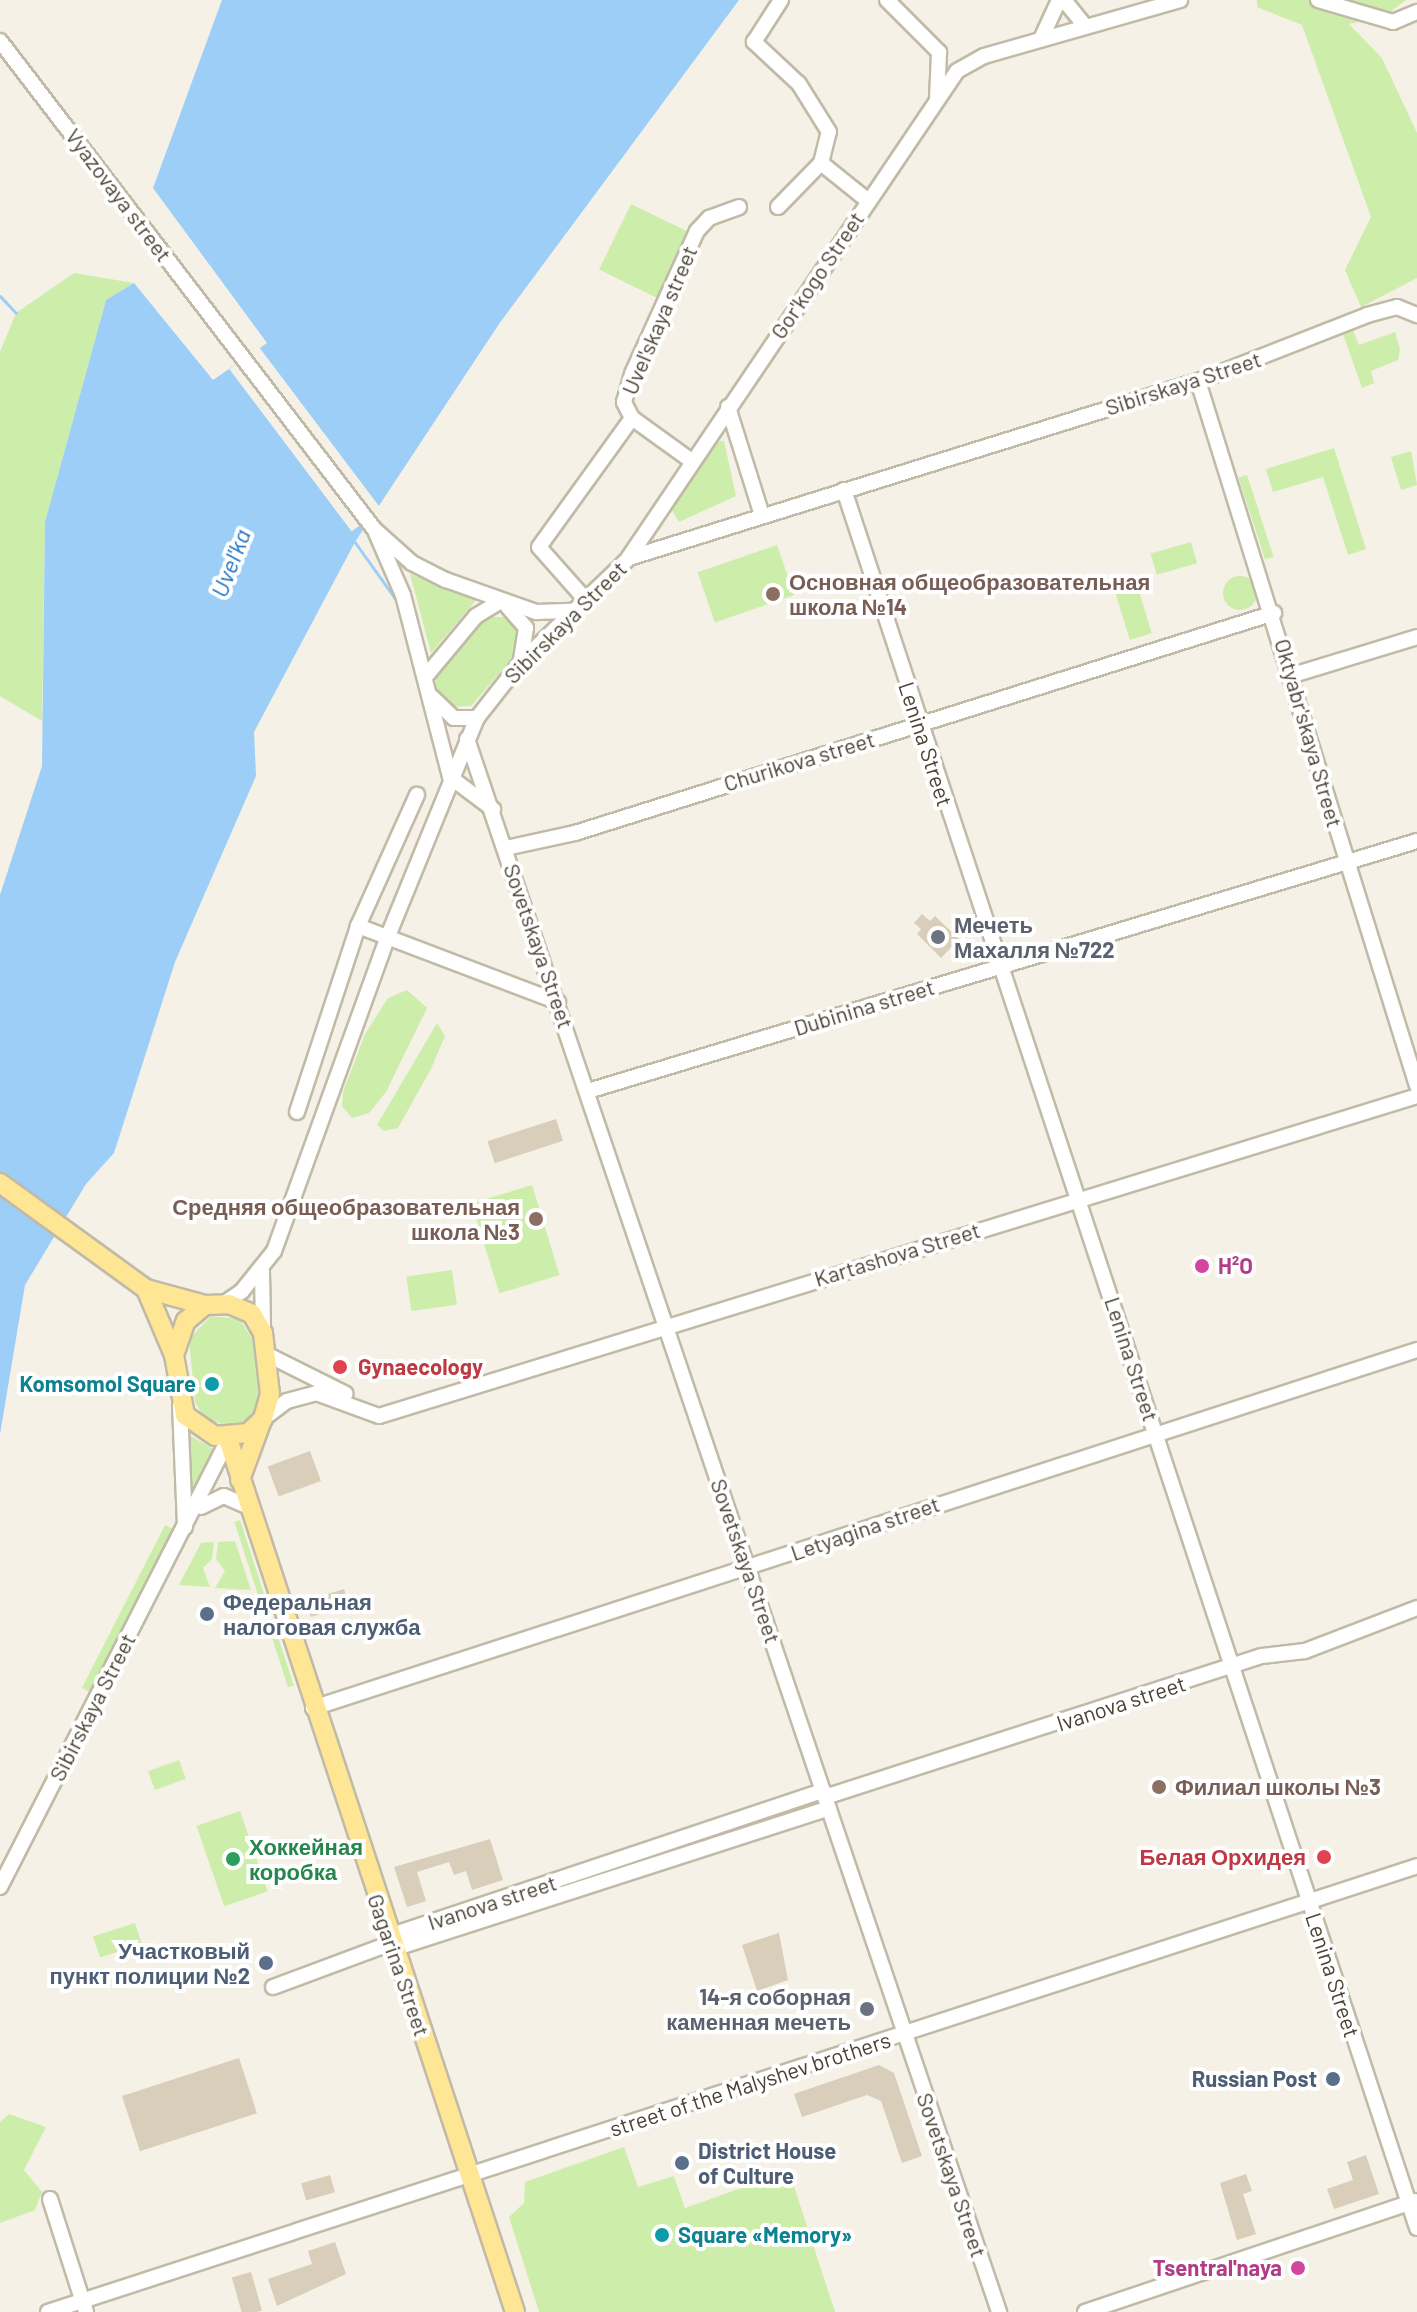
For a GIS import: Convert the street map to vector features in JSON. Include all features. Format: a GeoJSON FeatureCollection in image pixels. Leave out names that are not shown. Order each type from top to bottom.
{"type":"FeatureCollection","features":[{"type":"Feature","properties":{"kind":"main road"},"geometry":{"type":"LineString","coordinates":[[0,1183],[146,1289],[247,1311],[263,1333],[270,1394],[240,1480]]}},
{"type":"Feature","properties":{"kind":"main road"},"geometry":{"type":"LineString","coordinates":[[146,1289],[174,1355],[180,1406],[202,1430],[228,1439],[263,1419]]}},
{"type":"Feature","properties":{"kind":"main road"},"geometry":{"type":"LineString","coordinates":[[174,1355],[186,1321],[214,1304]]}},
{"type":"Feature","properties":{"kind":"main road","name":"Gagarina Street"},"geometry":{"type":"LineString","coordinates":[[228,1439],[313,1708],[515,2312]]}},
{"type":"Feature","properties":{"kind":"street"},"geometry":{"type":"LineString","coordinates":[[778,207],[821,163],[828,142],[825,122],[795,79],[754,42],[781,0]]}},
{"type":"Feature","properties":{"kind":"street"},"geometry":{"type":"LineString","coordinates":[[887,0],[939,52],[966,64],[1041,39],[1180,0]]}},
{"type":"Feature","properties":{"kind":"street"},"geometry":{"type":"LineString","coordinates":[[1041,39],[1062,0],[1085,26]]}},
{"type":"Feature","properties":{"kind":"street"},"geometry":{"type":"LineString","coordinates":[[1318,0],[1393,22],[1417,12]]}},
{"type":"Feature","properties":{"kind":"street","name":"Vyazovaya street"},"geometry":{"type":"LineString","coordinates":[[0,41],[374,529]]}},
{"type":"Feature","properties":{"kind":"street"},"geometry":{"type":"LineString","coordinates":[[937,99],[939,52]]}},
{"type":"Feature","properties":{"kind":"street","name":"Gor'kogo Street"},"geometry":{"type":"LineString","coordinates":[[629,558],[867,200],[937,99],[966,64]]}},
{"type":"Feature","properties":{"kind":"street"},"geometry":{"type":"LineString","coordinates":[[821,163],[867,200]]}},
{"type":"Feature","properties":{"kind":"street","name":"Uvel'skaya street"},"geometry":{"type":"LineString","coordinates":[[585,599],[539,547],[632,418],[624,402],[632,374],[697,231],[709,218],[739,207]]}},
{"type":"Feature","properties":{"kind":"street","name":"Sibirskaya Street"},"geometry":{"type":"LineString","coordinates":[[214,1304],[262,1271],[274,1251],[388,936],[450,777],[477,718],[521,662],[629,558],[761,512],[844,490],[1198,381],[1367,315],[1415,312]]}},
{"type":"Feature","properties":{"kind":"street","name":"Oktyabr'skaya Street"},"geometry":{"type":"LineString","coordinates":[[1198,381],[1274,613],[1417,1086]]}},
{"type":"Feature","properties":{"kind":"street"},"geometry":{"type":"LineString","coordinates":[[728,407],[761,512]]}},
{"type":"Feature","properties":{"kind":"street"},"geometry":{"type":"LineString","coordinates":[[632,418],[693,462]]}},
{"type":"Feature","properties":{"kind":"street","name":"Lenina Street"},"geometry":{"type":"LineString","coordinates":[[844,490],[918,724],[1079,1200],[1308,1899],[1413,2202],[1417,2228]]}},
{"type":"Feature","properties":{"kind":"street"},"geometry":{"type":"LineString","coordinates":[[374,529],[423,569],[501,602],[553,614],[572,611]]}},
{"type":"Feature","properties":{"kind":"street"},"geometry":{"type":"LineString","coordinates":[[374,529],[403,595],[450,777],[493,809]]}},
{"type":"Feature","properties":{"kind":"street"},"geometry":{"type":"LineString","coordinates":[[501,602],[526,628],[521,662]]}},
{"type":"Feature","properties":{"kind":"street"},"geometry":{"type":"LineString","coordinates":[[426,676],[476,616],[501,602]]}},
{"type":"Feature","properties":{"kind":"street","name":"Churikova street"},"geometry":{"type":"LineString","coordinates":[[506,848],[575,833],[1274,613]]}},
{"type":"Feature","properties":{"kind":"street"},"geometry":{"type":"LineString","coordinates":[[1293,675],[1417,637]]}},
{"type":"Feature","properties":{"kind":"street"},"geometry":{"type":"LineString","coordinates":[[430,694],[454,718],[477,718]]}},
{"type":"Feature","properties":{"kind":"street","name":"Sovetskaya Street"},"geometry":{"type":"LineString","coordinates":[[467,739],[999,2312]]}},
{"type":"Feature","properties":{"kind":"street"},"geometry":{"type":"LineString","coordinates":[[297,1112],[358,926],[417,795]]}},
{"type":"Feature","properties":{"kind":"street","name":"Dubinina street"},"geometry":{"type":"LineString","coordinates":[[588,1091],[1417,841]]}},
{"type":"Feature","properties":{"kind":"street","name":"Sovetskaya Street"},"geometry":{"type":"LineString","coordinates":[[358,926],[558,1002]]}},
{"type":"Feature","properties":{"kind":"street","name":"Kartashova Street"},"geometry":{"type":"LineString","coordinates":[[383,1415],[666,1325],[1417,1096]]}},
{"type":"Feature","properties":{"kind":"street","name":"Sibirskaya Street"},"geometry":{"type":"LineString","coordinates":[[262,1271],[263,1333]]}},
{"type":"Feature","properties":{"kind":"street","name":"Letyagina street"},"geometry":{"type":"LineString","coordinates":[[313,1708],[1155,1431],[1417,1350]]}},
{"type":"Feature","properties":{"kind":"street"},"geometry":{"type":"LineString","coordinates":[[266,1354],[383,1415]]}},
{"type":"Feature","properties":{"kind":"street"},"geometry":{"type":"LineString","coordinates":[[263,1419],[287,1401],[316,1393],[383,1415]]}},
{"type":"Feature","properties":{"kind":"street"},"geometry":{"type":"LineString","coordinates":[[180,1406],[186,1527]]}},
{"type":"Feature","properties":{"kind":"street","name":"Sibirskaya Street"},"geometry":{"type":"LineString","coordinates":[[0,1887],[195,1512],[228,1439]]}},
{"type":"Feature","properties":{"kind":"street"},"geometry":{"type":"LineString","coordinates":[[195,1512],[224,1496],[251,1508]]}},
{"type":"Feature","properties":{"kind":"street","name":"Ivanova street"},"geometry":{"type":"LineString","coordinates":[[273,1987],[391,1943],[826,1798],[1232,1666],[1305,1651],[1417,1608]]}},
{"type":"Feature","properties":{"kind":"street","name":"street of the Malyshev brothers"},"geometry":{"type":"LineString","coordinates":[[84,2307],[1308,1899],[1417,1866]]}},
{"type":"Feature","properties":{"kind":"street"},"geometry":{"type":"LineString","coordinates":[[48,2312],[84,2307],[50,2199]]}},
{"type":"Feature","properties":{"kind":"street"},"geometry":{"type":"LineString","coordinates":[[1085,2312],[1413,2202]]}},
{"type":"Feature","properties":{"kind":"green space"},"geometry":{"type":"Polygon","coordinates":[[[1257,0],[1406,0],[1385,16],[1349,24],[1382,58],[1417,133],[1417,278],[1361,307],[1345,270],[1371,217],[1302,25],[1257,7],[1257,0]]]}},
{"type":"Feature","properties":{"kind":"green space"},"geometry":{"type":"Polygon","coordinates":[[[631,204],[691,233],[659,299],[599,270],[631,204]]]}},
{"type":"Feature","properties":{"kind":"green space"},"geometry":{"type":"Polygon","coordinates":[[[74,273],[134,283],[106,300],[45,522],[42,721],[0,696],[0,352],[16,313],[74,273]]]}},
{"type":"Feature","properties":{"kind":"green space"},"geometry":{"type":"Polygon","coordinates":[[[1353,330],[1359,345],[1395,332],[1400,349],[1398,360],[1371,371],[1374,383],[1362,388],[1343,334],[1353,330]]]}},
{"type":"Feature","properties":{"kind":"green space"},"geometry":{"type":"Polygon","coordinates":[[[724,441],[736,496],[679,522],[670,507],[712,442],[724,441]]]}},
{"type":"Feature","properties":{"kind":"green space"},"geometry":{"type":"Polygon","coordinates":[[[1334,448],[1366,549],[1348,555],[1323,477],[1273,492],[1266,469],[1334,448]]]}},
{"type":"Feature","properties":{"kind":"green space"},"geometry":{"type":"Polygon","coordinates":[[[1411,451],[1417,485],[1401,490],[1391,457],[1411,451]]]}},
{"type":"Feature","properties":{"kind":"green space"},"geometry":{"type":"Polygon","coordinates":[[[1247,475],[1274,557],[1265,560],[1238,478],[1247,475]]]}},
{"type":"Feature","properties":{"kind":"green space"},"geometry":{"type":"Polygon","coordinates":[[[1191,542],[1197,563],[1157,575],[1151,554],[1191,542]]]}},
{"type":"Feature","properties":{"kind":"green space"},"geometry":{"type":"Polygon","coordinates":[[[777,545],[794,595],[715,622],[698,572],[777,545]]]}},
{"type":"Feature","properties":{"kind":"green space"},"geometry":{"type":"Polygon","coordinates":[[[410,574],[477,599],[431,653],[410,574]]]}},
{"type":"Feature","properties":{"kind":"green space"},"geometry":{"type":"Polygon","coordinates":[[[1134,575],[1152,633],[1130,640],[1112,582],[1134,575]]]}},
{"type":"Feature","properties":{"kind":"green space"},"geometry":{"type":"Polygon","coordinates":[[[1240,576],[1252,581],[1257,593],[1252,605],[1240,610],[1228,605],[1223,593],[1228,581],[1240,576]]]}},
{"type":"Feature","properties":{"kind":"green space"},"geometry":{"type":"Polygon","coordinates":[[[486,617],[507,617],[521,632],[520,649],[471,706],[450,707],[435,689],[436,678],[486,617]]]}},
{"type":"Feature","properties":{"kind":"green space"},"geometry":{"type":"Polygon","coordinates":[[[407,990],[427,1008],[386,1092],[369,1113],[352,1118],[342,1106],[343,1092],[365,1034],[388,998],[407,990]]]}},
{"type":"Feature","properties":{"kind":"green space"},"geometry":{"type":"Polygon","coordinates":[[[437,1023],[445,1036],[431,1069],[398,1128],[384,1131],[377,1125],[437,1023]]]}},
{"type":"Feature","properties":{"kind":"green space"},"geometry":{"type":"Polygon","coordinates":[[[532,1185],[559,1275],[499,1293],[472,1203],[532,1185]]]}},
{"type":"Feature","properties":{"kind":"green space"},"geometry":{"type":"Polygon","coordinates":[[[452,1270],[457,1305],[411,1311],[406,1276],[452,1270]]]}},
{"type":"Feature","properties":{"kind":"green space"},"geometry":{"type":"Polygon","coordinates":[[[211,1316],[239,1319],[254,1341],[259,1402],[252,1416],[233,1427],[205,1419],[195,1402],[189,1339],[211,1316]]]}},
{"type":"Feature","properties":{"kind":"green space"},"geometry":{"type":"Polygon","coordinates":[[[182,1431],[222,1454],[192,1511],[182,1431]]]}},
{"type":"Feature","properties":{"kind":"green space"},"geometry":{"type":"Polygon","coordinates":[[[240,1520],[294,1685],[288,1687],[234,1522],[240,1520]]]}},
{"type":"Feature","properties":{"kind":"green space"},"geometry":{"type":"Polygon","coordinates":[[[165,1525],[175,1530],[92,1693],[82,1688],[165,1525]]]}},
{"type":"Feature","properties":{"kind":"green space"},"geometry":{"type":"Polygon","coordinates":[[[235,1541],[251,1590],[215,1588],[225,1571],[216,1559],[218,1542],[235,1541]]]}},
{"type":"Feature","properties":{"kind":"green space"},"geometry":{"type":"Polygon","coordinates":[[[214,1542],[212,1559],[203,1568],[210,1587],[179,1585],[201,1543],[214,1542]]]}},
{"type":"Feature","properties":{"kind":"green space"},"geometry":{"type":"Polygon","coordinates":[[[179,1760],[186,1779],[155,1790],[148,1771],[179,1760]]]}},
{"type":"Feature","properties":{"kind":"green space","name":"Хоккейная коробка"},"geometry":{"type":"Polygon","coordinates":[[[240,1811],[268,1891],[224,1906],[197,1826],[240,1811]]]}},
{"type":"Feature","properties":{"kind":"green space"},"geometry":{"type":"Polygon","coordinates":[[[135,1923],[142,1944],[100,1958],[93,1937],[135,1923]]]}},
{"type":"Feature","properties":{"kind":"green space"},"geometry":{"type":"Polygon","coordinates":[[[9,2114],[46,2127],[24,2170],[42,2192],[35,2210],[0,2223],[0,2122],[9,2114]]]}},
{"type":"Feature","properties":{"kind":"green space","name":"Square «Memory»"},"geometry":{"type":"Polygon","coordinates":[[[624,2147],[638,2187],[674,2176],[685,2208],[789,2171],[835,2312],[539,2312],[509,2217],[524,2203],[525,2182],[624,2147]]]}},
{"type":"Feature","properties":{"kind":"water","name":"Uvel'ka"},"geometry":{"type":"Polygon","coordinates":[[[222,0],[739,0],[499,324],[355,542],[254,732],[256,776],[175,962],[114,1153],[86,1184],[25,1285],[0,1434],[0,895],[42,766],[45,522],[106,300],[134,283],[213,380],[267,343],[153,188],[222,0]]]}},
{"type":"Feature","properties":{"kind":"pier"},"geometry":{"type":"Polygon","coordinates":[[[259,347],[381,509],[352,531],[229,369],[259,347]]]}},
{"type":"Feature","properties":{"kind":"building","name":"Мечеть Махалля №722"},"geometry":{"type":"Polygon","coordinates":[[[922,914],[930,921],[935,916],[959,939],[941,958],[917,934],[921,929],[914,923],[922,914]]]}},
{"type":"Feature","properties":{"kind":"building"},"geometry":{"type":"Polygon","coordinates":[[[556,1119],[563,1141],[495,1163],[488,1141],[556,1119]]]}},
{"type":"Feature","properties":{"kind":"building"},"geometry":{"type":"Polygon","coordinates":[[[310,1451],[321,1481],[279,1496],[268,1466],[310,1451]]]}},
{"type":"Feature","properties":{"kind":"building"},"geometry":{"type":"Polygon","coordinates":[[[344,1589],[349,1605],[311,1617],[306,1601],[344,1589]]]}},
{"type":"Feature","properties":{"kind":"building"},"geometry":{"type":"Polygon","coordinates":[[[490,1839],[503,1880],[472,1890],[466,1871],[454,1875],[449,1862],[417,1872],[426,1901],[407,1907],[394,1867],[490,1839]]]}},
{"type":"Feature","properties":{"kind":"building"},"geometry":{"type":"Polygon","coordinates":[[[779,1933],[788,1980],[757,1991],[742,1945],[779,1933]]]}},
{"type":"Feature","properties":{"kind":"building"},"geometry":{"type":"Polygon","coordinates":[[[239,2058],[257,2113],[140,2151],[122,2096],[239,2058]]]}},
{"type":"Feature","properties":{"kind":"building"},"geometry":{"type":"Polygon","coordinates":[[[879,2065],[894,2073],[922,2156],[902,2163],[881,2101],[867,2095],[802,2117],[794,2094],[879,2065]]]}},
{"type":"Feature","properties":{"kind":"building"},"geometry":{"type":"Polygon","coordinates":[[[1366,2155],[1379,2194],[1334,2209],[1327,2189],[1353,2180],[1347,2162],[1366,2155]]]}},
{"type":"Feature","properties":{"kind":"building"},"geometry":{"type":"Polygon","coordinates":[[[1246,2174],[1252,2191],[1243,2194],[1256,2234],[1237,2240],[1220,2183],[1246,2174]]]}},
{"type":"Feature","properties":{"kind":"building"},"geometry":{"type":"Polygon","coordinates":[[[330,2175],[335,2192],[306,2201],[301,2183],[330,2175]]]}},
{"type":"Feature","properties":{"kind":"building"},"geometry":{"type":"Polygon","coordinates":[[[335,2242],[346,2274],[277,2306],[268,2279],[312,2264],[308,2251],[335,2242]]]}},
{"type":"Feature","properties":{"kind":"building"},"geometry":{"type":"Polygon","coordinates":[[[251,2272],[262,2310],[242,2312],[232,2278],[251,2272]]]}},
{"type":"Feature","properties":{"kind":"waterway"},"geometry":{"type":"LineString","coordinates":[[0,296],[16,313]]}},
{"type":"Feature","properties":{"kind":"waterway"},"geometry":{"type":"LineString","coordinates":[[354,541],[399,604]]}},
{"type":"Feature","properties":{"kind":"place","name":"Основная общеобразовательная школа №14"},"geometry":{"type":"Point","coordinates":[773,594]}},
{"type":"Feature","properties":{"kind":"place","name":"Мечеть Махалля №722"},"geometry":{"type":"Point","coordinates":[938,937]}},
{"type":"Feature","properties":{"kind":"place","name":"Средняя общеобразовательная школа №3"},"geometry":{"type":"Point","coordinates":[536,1219]}},
{"type":"Feature","properties":{"kind":"place","name":"H²O"},"geometry":{"type":"Point","coordinates":[1202,1266]}},
{"type":"Feature","properties":{"kind":"place","name":"Gynaecology"},"geometry":{"type":"Point","coordinates":[340,1367]}},
{"type":"Feature","properties":{"kind":"place","name":"Komsomol Square"},"geometry":{"type":"Point","coordinates":[212,1384]}},
{"type":"Feature","properties":{"kind":"place","name":"Федеральная налоговая служба"},"geometry":{"type":"Point","coordinates":[207,1614]}},
{"type":"Feature","properties":{"kind":"place","name":"Филиал школы №3"},"geometry":{"type":"Point","coordinates":[1159,1787]}},
{"type":"Feature","properties":{"kind":"place","name":"Белая Орхидея"},"geometry":{"type":"Point","coordinates":[1324,1857]}},
{"type":"Feature","properties":{"kind":"place","name":"Хоккейная коробка"},"geometry":{"type":"Point","coordinates":[233,1859]}},
{"type":"Feature","properties":{"kind":"place","name":"Участковый пункт полиции №2"},"geometry":{"type":"Point","coordinates":[266,1963]}},
{"type":"Feature","properties":{"kind":"place","name":"14-я соборная каменная мечеть"},"geometry":{"type":"Point","coordinates":[867,2009]}},
{"type":"Feature","properties":{"kind":"place","name":"Russian Post"},"geometry":{"type":"Point","coordinates":[1333,2079]}},
{"type":"Feature","properties":{"kind":"place","name":"District House of Culture"},"geometry":{"type":"Point","coordinates":[682,2163]}},
{"type":"Feature","properties":{"kind":"place","name":"Square «Memory»"},"geometry":{"type":"Point","coordinates":[662,2235]}},
{"type":"Feature","properties":{"kind":"place","name":"Tsentral'naya"},"geometry":{"type":"Point","coordinates":[1298,2268]}}]}
